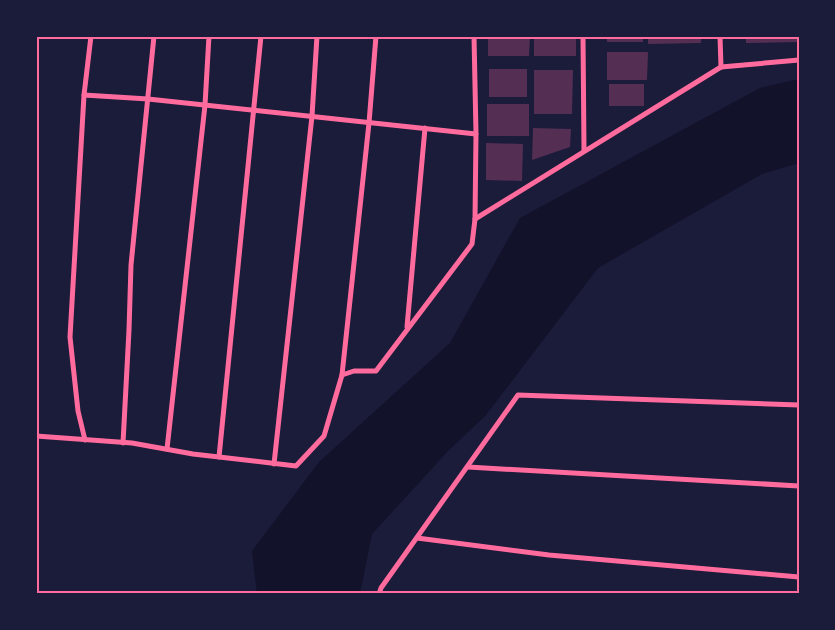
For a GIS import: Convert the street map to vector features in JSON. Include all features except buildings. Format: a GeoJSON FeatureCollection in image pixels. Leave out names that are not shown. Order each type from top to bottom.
{"type":"FeatureCollection","features":[{"type":"Feature","properties":{"kind":"street"},"geometry":{"type":"LineString","coordinates":[[86,440],[78,411],[70,337],[84,95],[91,36]]}},
{"type":"Feature","properties":{"kind":"street"},"geometry":{"type":"LineString","coordinates":[[123,442],[131,265],[154,36]]}},
{"type":"Feature","properties":{"kind":"street"},"geometry":{"type":"LineString","coordinates":[[167,449],[205,105],[210,36]]}},
{"type":"Feature","properties":{"kind":"street"},"geometry":{"type":"LineString","coordinates":[[220,457],[261,36]]}},
{"type":"Feature","properties":{"kind":"street"},"geometry":{"type":"LineString","coordinates":[[274,464],[312,116],[317,36]]}},
{"type":"Feature","properties":{"kind":"street"},"geometry":{"type":"LineString","coordinates":[[36,436],[123,442],[220,457],[296,466],[324,436],[342,375],[369,122],[376,36]]}},
{"type":"Feature","properties":{"kind":"street"},"geometry":{"type":"LineString","coordinates":[[342,375],[354,371],[376,370],[472,244],[475,219],[476,134],[474,36]]}},
{"type":"Feature","properties":{"kind":"street"},"geometry":{"type":"LineString","coordinates":[[583,36],[584,150]]}},
{"type":"Feature","properties":{"kind":"street"},"geometry":{"type":"LineString","coordinates":[[720,36],[721,68]]}},
{"type":"Feature","properties":{"kind":"street"},"geometry":{"type":"LineString","coordinates":[[475,219],[584,150],[721,68],[799,60]]}},
{"type":"Feature","properties":{"kind":"street"},"geometry":{"type":"LineString","coordinates":[[84,95],[148,99],[476,134]]}},
{"type":"Feature","properties":{"kind":"street"},"geometry":{"type":"LineString","coordinates":[[407,329],[425,128]]}},
{"type":"Feature","properties":{"kind":"street"},"geometry":{"type":"LineString","coordinates":[[379,594],[381,588],[518,395],[799,405]]}},
{"type":"Feature","properties":{"kind":"street"},"geometry":{"type":"LineString","coordinates":[[468,467],[799,486]]}},
{"type":"Feature","properties":{"kind":"street"},"geometry":{"type":"LineString","coordinates":[[417,538],[549,555],[799,577]]}},
{"type":"Feature","properties":{"kind":"shaded area"},"geometry":{"type":"Polygon","coordinates":[[[799,79],[799,163],[762,174],[598,268],[486,415],[448,451],[372,534],[360,594],[257,594],[252,551],[319,462],[450,343],[520,218],[760,88],[799,79]]]}}]}
